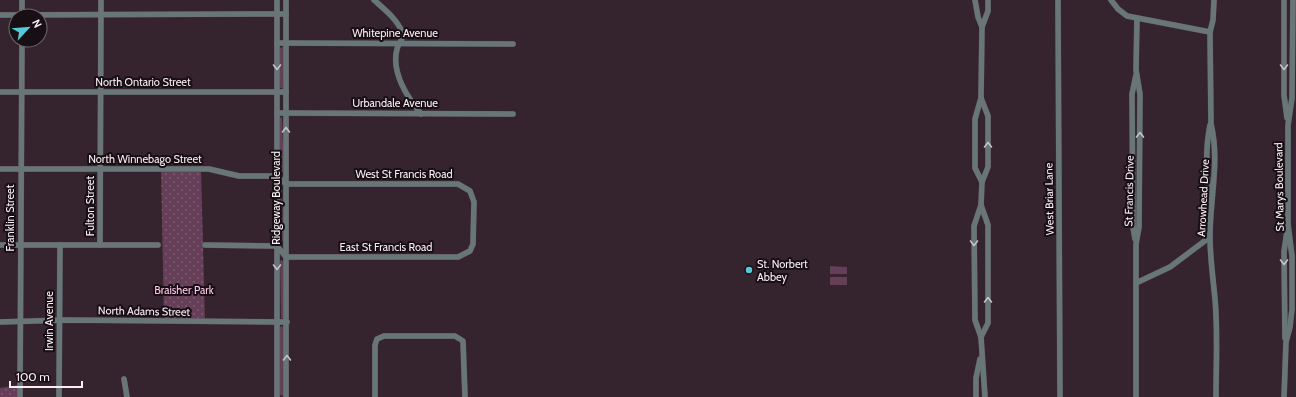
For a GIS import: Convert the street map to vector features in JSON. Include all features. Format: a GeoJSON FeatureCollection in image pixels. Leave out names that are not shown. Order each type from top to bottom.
{"type":"FeatureCollection","features":[{"type":"Feature","properties":{"kind":"street","name":"Fulton Street"},"geometry":{"type":"LineString","coordinates":[[100,245],[101,0]]}},
{"type":"Feature","properties":{"kind":"street","name":"Ridgeway Boulevard"},"geometry":{"type":"LineString","coordinates":[[277,0],[277,397]]}},
{"type":"Feature","properties":{"kind":"street","name":"Ridgeway Boulevard"},"geometry":{"type":"LineString","coordinates":[[286,0],[286,397]]}},
{"type":"Feature","properties":{"kind":"street"},"geometry":{"type":"LineString","coordinates":[[374,0],[398,24],[403,36],[397,48],[396,60],[401,82],[406,93],[421,114]]}},
{"type":"Feature","properties":{"kind":"street"},"geometry":{"type":"LineString","coordinates":[[975,0],[975,7],[982,27],[981,98],[975,119],[975,168],[982,182]]}},
{"type":"Feature","properties":{"kind":"street"},"geometry":{"type":"LineString","coordinates":[[982,27],[988,12],[988,0]]}},
{"type":"Feature","properties":{"kind":"street","name":"West Briar Lane"},"geometry":{"type":"LineString","coordinates":[[1058,0],[1060,397]]}},
{"type":"Feature","properties":{"kind":"street"},"geometry":{"type":"LineString","coordinates":[[1111,0],[1118,9],[1127,16],[1210,32]]}},
{"type":"Feature","properties":{"kind":"street","name":"Arrowhead Drive"},"geometry":{"type":"LineString","coordinates":[[1214,0],[1213,20],[1210,32],[1211,124],[1214,138],[1215,183],[1211,204],[1210,237],[1215,307],[1216,397]]}},
{"type":"Feature","properties":{"kind":"street"},"geometry":{"type":"LineString","coordinates":[[1284,0],[1284,95],[1288,125]]}},
{"type":"Feature","properties":{"kind":"street","name":"St Marys Boulevard"},"geometry":{"type":"LineString","coordinates":[[1284,397],[1286,342],[1290,327],[1292,309],[1292,256],[1288,224],[1288,125],[1292,98],[1294,46],[1293,0]]}},
{"type":"Feature","properties":{"kind":"street"},"geometry":{"type":"LineString","coordinates":[[48,15],[286,14]]}},
{"type":"Feature","properties":{"kind":"street","name":"St Francis Drive"},"geometry":{"type":"LineString","coordinates":[[1136,397],[1136,244],[1139,227],[1140,94],[1136,70],[1137,18]]}},
{"type":"Feature","properties":{"kind":"street","name":"Whitepine Avenue"},"geometry":{"type":"LineString","coordinates":[[277,43],[513,44]]}},
{"type":"Feature","properties":{"kind":"street"},"geometry":{"type":"LineString","coordinates":[[1284,46],[1294,46]]}},
{"type":"Feature","properties":{"kind":"street","name":"Franklin Street"},"geometry":{"type":"LineString","coordinates":[[20,397],[22,48]]}},
{"type":"Feature","properties":{"kind":"street","name":"North Ontario Street"},"geometry":{"type":"LineString","coordinates":[[0,92],[286,92]]}},
{"type":"Feature","properties":{"kind":"street"},"geometry":{"type":"LineString","coordinates":[[981,98],[988,116],[988,167],[982,182],[982,205],[988,225],[988,323],[981,337]]}},
{"type":"Feature","properties":{"kind":"street","name":"Urbandale Avenue"},"geometry":{"type":"LineString","coordinates":[[277,113],[513,114]]}},
{"type":"Feature","properties":{"kind":"street"},"geometry":{"type":"LineString","coordinates":[[1211,124],[1207,138],[1206,174],[1211,204]]}},
{"type":"Feature","properties":{"kind":"street","name":"North Winnebago Street"},"geometry":{"type":"LineString","coordinates":[[0,168],[209,169],[239,176],[277,176]]}},
{"type":"Feature","properties":{"kind":"street"},"geometry":{"type":"LineString","coordinates":[[277,176],[286,184]]}},
{"type":"Feature","properties":{"kind":"street","name":"West St Francis Road"},"geometry":{"type":"LineString","coordinates":[[286,184],[458,184],[470,190],[474,199],[474,239]]}},
{"type":"Feature","properties":{"kind":"street"},"geometry":{"type":"LineString","coordinates":[[976,397],[976,378],[981,337],[975,320],[974,226],[982,205]]}},
{"type":"Feature","properties":{"kind":"street"},"geometry":{"type":"LineString","coordinates":[[1136,283],[1170,267],[1210,237]]}},
{"type":"Feature","properties":{"kind":"street","name":"East St Francis Road"},"geometry":{"type":"LineString","coordinates":[[286,257],[458,257],[470,251],[474,239]]}},
{"type":"Feature","properties":{"kind":"street"},"geometry":{"type":"LineString","coordinates":[[0,245],[158,245]]}},
{"type":"Feature","properties":{"kind":"street","name":"Irwin Avenue"},"geometry":{"type":"LineString","coordinates":[[59,397],[60,245]]}},
{"type":"Feature","properties":{"kind":"street"},"geometry":{"type":"LineString","coordinates":[[205,245],[277,246],[286,257]]}},
{"type":"Feature","properties":{"kind":"street","name":"North Adams Street"},"geometry":{"type":"LineString","coordinates":[[0,322],[121,320],[287,322]]}},
{"type":"Feature","properties":{"kind":"street"},"geometry":{"type":"LineString","coordinates":[[374,397],[375,345],[377,339],[384,336],[455,336],[463,341],[465,397]]}},
{"type":"Feature","properties":{"kind":"street"},"geometry":{"type":"LineString","coordinates":[[980,355],[985,379],[985,397]]}},
{"type":"Feature","properties":{"kind":"street"},"geometry":{"type":"LineString","coordinates":[[124,379],[127,397]]}},
{"type":"Feature","properties":{"kind":"green space"},"geometry":{"type":"Polygon","coordinates":[[[283,47],[282,89],[279,87],[279,48],[283,47]]]}},
{"type":"Feature","properties":{"kind":"green space"},"geometry":{"type":"Polygon","coordinates":[[[282,117],[284,171],[282,172],[279,170],[279,118],[282,117]]]}},
{"type":"Feature","properties":{"kind":"green space","name":"Braisher Park"},"geometry":{"type":"Polygon","coordinates":[[[161,169],[201,169],[205,322],[164,321],[161,169]]]}},
{"type":"Feature","properties":{"kind":"green space"},"geometry":{"type":"Polygon","coordinates":[[[282,187],[283,240],[281,242],[280,188],[282,187]]]}},
{"type":"Feature","properties":{"kind":"green space"},"geometry":{"type":"Polygon","coordinates":[[[282,260],[284,318],[281,319],[280,261],[282,260]]]}},
{"type":"Feature","properties":{"kind":"green space"},"geometry":{"type":"Polygon","coordinates":[[[830,266],[847,267],[847,274],[830,274],[830,266]]]}},
{"type":"Feature","properties":{"kind":"green space"},"geometry":{"type":"Polygon","coordinates":[[[830,277],[847,277],[847,285],[830,285],[830,277]]]}},
{"type":"Feature","properties":{"kind":"green space"},"geometry":{"type":"Polygon","coordinates":[[[281,326],[284,328],[282,396],[279,394],[281,326]]]}},
{"type":"Feature","properties":{"kind":"green space"},"geometry":{"type":"Polygon","coordinates":[[[19,385],[19,397],[0,397],[0,388],[19,385]]]}},
{"type":"Feature","properties":{"kind":"place","name":"St. Norbert Abbey"},"geometry":{"type":"Point","coordinates":[749,270]}}]}
